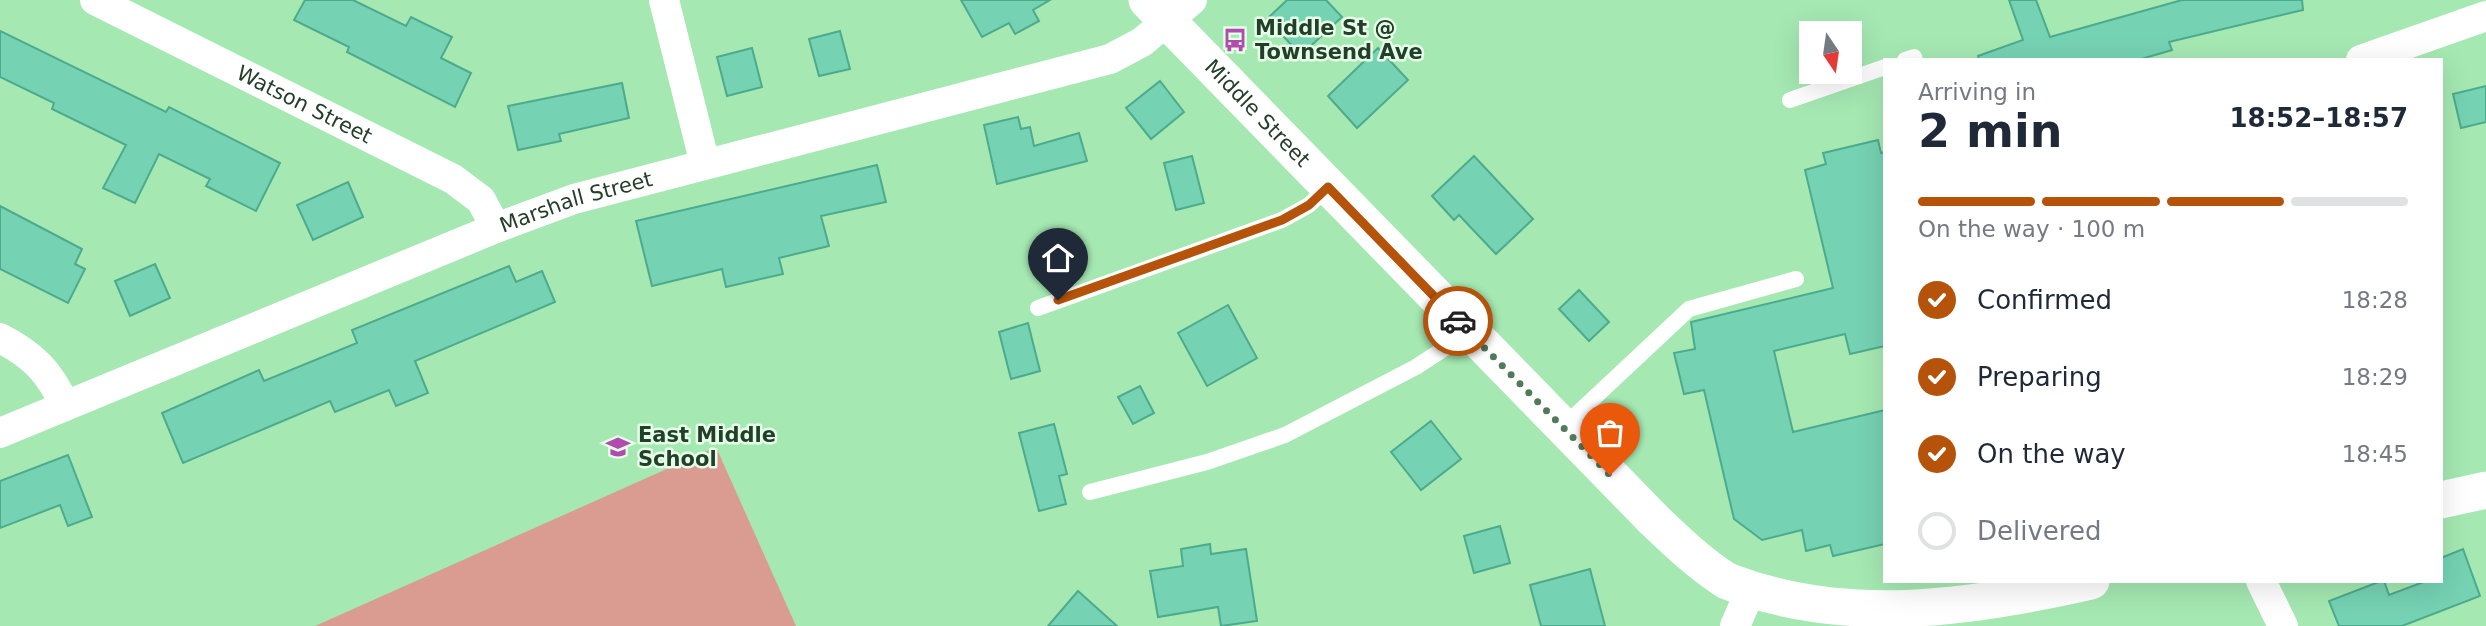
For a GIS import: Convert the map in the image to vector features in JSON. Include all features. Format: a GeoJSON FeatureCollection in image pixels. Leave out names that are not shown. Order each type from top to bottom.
{"type":"FeatureCollection","features":[{"type":"Feature","properties":{"kind":"street","name":"Watson Street"},"geometry":{"type":"LineString","coordinates":[[95,0],[453,179],[481,200],[496,228]]}},
{"type":"Feature","properties":{"kind":"street"},"geometry":{"type":"LineString","coordinates":[[664,0],[705,164]]}},
{"type":"Feature","properties":{"kind":"street","name":"Marshall Street"},"geometry":{"type":"LineString","coordinates":[[0,433],[496,228],[597,192],[1101,62],[1127,52],[1169,7]]}},
{"type":"Feature","properties":{"kind":"street","name":"Middle Street"},"geometry":{"type":"LineString","coordinates":[[1169,7],[1328,187],[1465,329],[1694,557],[1742,610],[1785,609],[1834,624],[1903,622],[1958,601],[2074,583]]}},
{"type":"Feature","properties":{"kind":"street"},"geometry":{"type":"LineString","coordinates":[[2367,58],[2486,16]]}},
{"type":"Feature","properties":{"kind":"street"},"geometry":{"type":"LineString","coordinates":[[0,338],[36,359],[53,380],[65,406]]}},
{"type":"Feature","properties":{"kind":"street"},"geometry":{"type":"LineString","coordinates":[[2443,500],[2486,489]]}},
{"type":"Feature","properties":{"kind":"street"},"geometry":{"type":"LineString","coordinates":[[2262,583],[2283,626]]}},
{"type":"Feature","properties":{"kind":"lane"},"geometry":{"type":"LineString","coordinates":[[1790,100],[1883,68]]}},
{"type":"Feature","properties":{"kind":"lane"},"geometry":{"type":"LineString","coordinates":[[1038,308],[1282,220],[1309,205],[1328,187]]}},
{"type":"Feature","properties":{"kind":"lane"},"geometry":{"type":"LineString","coordinates":[[1563,428],[1689,309],[1796,279]]}},
{"type":"Feature","properties":{"kind":"lane"},"geometry":{"type":"LineString","coordinates":[[1090,492],[1207,462],[1285,435],[1416,367],[1445,348],[1465,329]]}},
{"type":"Feature","properties":{"kind":"shaded area"},"geometry":{"type":"Polygon","coordinates":[[[716,447],[796,626],[315,626],[716,447]]]}},
{"type":"Feature","properties":{"kind":"building"},"geometry":{"type":"Polygon","coordinates":[[[305,0],[353,0],[406,26],[411,17],[452,37],[441,58],[471,73],[455,107],[347,52],[349,47],[294,20],[305,0]]]}},
{"type":"Feature","properties":{"kind":"building"},"geometry":{"type":"Polygon","coordinates":[[[961,0],[1050,0],[1033,10],[1039,21],[1015,34],[1009,23],[982,37],[961,0]]]}},
{"type":"Feature","properties":{"kind":"building"},"geometry":{"type":"Polygon","coordinates":[[[1287,0],[1326,0],[1342,17],[1301,55],[1267,19],[1287,0]]]}},
{"type":"Feature","properties":{"kind":"building"},"geometry":{"type":"Polygon","coordinates":[[[2009,0],[2036,0],[2050,37],[2182,0],[2302,0],[2303,10],[2169,42],[2172,50],[2145,58],[1978,58],[2023,40],[2009,0]]]}},
{"type":"Feature","properties":{"kind":"building"},"geometry":{"type":"Polygon","coordinates":[[[0,31],[166,112],[169,107],[280,163],[256,211],[206,186],[210,179],[159,154],[135,203],[103,188],[126,145],[52,109],[54,103],[0,77],[0,31]]]}},
{"type":"Feature","properties":{"kind":"building"},"geometry":{"type":"Polygon","coordinates":[[[840,31],[850,69],[819,76],[809,39],[840,31]]]}},
{"type":"Feature","properties":{"kind":"building"},"geometry":{"type":"Polygon","coordinates":[[[752,48],[762,87],[727,96],[717,57],[752,48]]]}},
{"type":"Feature","properties":{"kind":"building"},"geometry":{"type":"Polygon","coordinates":[[[1378,48],[1408,80],[1357,128],[1328,96],[1378,48]]]}},
{"type":"Feature","properties":{"kind":"building"},"geometry":{"type":"Polygon","coordinates":[[[1160,81],[1184,112],[1151,139],[1126,108],[1160,81]]]}},
{"type":"Feature","properties":{"kind":"building"},"geometry":{"type":"Polygon","coordinates":[[[622,83],[629,118],[559,134],[561,141],[518,150],[508,106],[622,83]]]}},
{"type":"Feature","properties":{"kind":"building"},"geometry":{"type":"Polygon","coordinates":[[[2486,86],[2486,122],[2461,128],[2453,94],[2486,86]]]}},
{"type":"Feature","properties":{"kind":"building"},"geometry":{"type":"Polygon","coordinates":[[[1018,117],[1021,129],[1030,127],[1034,146],[1079,133],[1087,161],[997,184],[984,125],[1018,117]]]}},
{"type":"Feature","properties":{"kind":"building"},"geometry":{"type":"Polygon","coordinates":[[[1878,140],[1883,152],[1883,346],[1850,354],[1845,334],[1774,351],[1793,432],[1883,410],[1883,544],[1833,556],[1830,545],[1806,551],[1802,530],[1762,540],[1734,519],[1704,390],[1684,394],[1674,353],[1695,349],[1691,322],[1833,288],[1805,170],[1826,164],[1823,153],[1878,140]]]}},
{"type":"Feature","properties":{"kind":"building"},"geometry":{"type":"Polygon","coordinates":[[[1192,156],[1204,203],[1176,210],[1164,163],[1192,156]]]}},
{"type":"Feature","properties":{"kind":"building"},"geometry":{"type":"Polygon","coordinates":[[[1474,156],[1533,219],[1496,254],[1459,215],[1454,220],[1432,196],[1474,156]]]}},
{"type":"Feature","properties":{"kind":"building"},"geometry":{"type":"Polygon","coordinates":[[[877,165],[886,202],[821,216],[829,246],[779,258],[783,274],[726,287],[722,269],[652,286],[636,221],[877,165]]]}},
{"type":"Feature","properties":{"kind":"building"},"geometry":{"type":"Polygon","coordinates":[[[348,182],[363,217],[313,240],[297,205],[348,182]]]}},
{"type":"Feature","properties":{"kind":"building"},"geometry":{"type":"Polygon","coordinates":[[[0,206],[82,249],[75,264],[85,269],[68,303],[0,269],[0,206]]]}},
{"type":"Feature","properties":{"kind":"building"},"geometry":{"type":"Polygon","coordinates":[[[155,264],[170,298],[130,316],[115,281],[155,264]]]}},
{"type":"Feature","properties":{"kind":"building"},"geometry":{"type":"Polygon","coordinates":[[[509,266],[516,282],[542,271],[555,302],[415,361],[428,393],[396,406],[389,390],[335,412],[330,401],[183,463],[162,413],[259,370],[264,381],[357,343],[352,330],[509,266]]]}},
{"type":"Feature","properties":{"kind":"building"},"geometry":{"type":"Polygon","coordinates":[[[1579,290],[1609,322],[1589,341],[1559,309],[1579,290]]]}},
{"type":"Feature","properties":{"kind":"building"},"geometry":{"type":"Polygon","coordinates":[[[1228,305],[1257,358],[1207,386],[1178,333],[1228,305]]]}},
{"type":"Feature","properties":{"kind":"building"},"geometry":{"type":"Polygon","coordinates":[[[1028,323],[1040,371],[1011,379],[999,332],[1028,323]]]}},
{"type":"Feature","properties":{"kind":"building"},"geometry":{"type":"Polygon","coordinates":[[[1140,386],[1154,413],[1133,424],[1118,397],[1140,386]]]}},
{"type":"Feature","properties":{"kind":"building"},"geometry":{"type":"Polygon","coordinates":[[[1431,421],[1461,459],[1421,490],[1391,452],[1431,421]]]}},
{"type":"Feature","properties":{"kind":"building"},"geometry":{"type":"Polygon","coordinates":[[[1054,424],[1067,474],[1059,476],[1066,504],[1039,511],[1019,433],[1054,424]]]}},
{"type":"Feature","properties":{"kind":"building"},"geometry":{"type":"Polygon","coordinates":[[[68,455],[92,517],[68,526],[60,505],[0,528],[0,481],[68,455]]]}},
{"type":"Feature","properties":{"kind":"building"},"geometry":{"type":"Polygon","coordinates":[[[1500,526],[1510,563],[1474,573],[1464,536],[1500,526]]]}},
{"type":"Feature","properties":{"kind":"building"},"geometry":{"type":"Polygon","coordinates":[[[1210,544],[1211,554],[1246,549],[1257,621],[1221,626],[1218,607],[1158,617],[1150,571],[1183,566],[1181,549],[1210,544]]]}},
{"type":"Feature","properties":{"kind":"building"},"geometry":{"type":"Polygon","coordinates":[[[2463,549],[2480,596],[2402,626],[2339,626],[2329,601],[2376,583],[2385,583],[2389,595],[2421,583],[2443,583],[2443,557],[2463,549]]]}},
{"type":"Feature","properties":{"kind":"building"},"geometry":{"type":"Polygon","coordinates":[[[1590,569],[1605,626],[1541,626],[1530,585],[1590,569]]]}},
{"type":"Feature","properties":{"kind":"building"},"geometry":{"type":"Polygon","coordinates":[[[1078,591],[1117,626],[1048,626],[1078,591]]]}},
{"type":"Feature","properties":{"kind":"way so far"},"geometry":{"type":"LineString","coordinates":[[1458,321],[1610,475]]}},
{"type":"Feature","properties":{"kind":"place","name":"Middle St @ Townsend Ave"},"geometry":{"type":"Point","coordinates":[1235,40]}},
{"type":"Feature","properties":{"kind":"place","name":"East Middle School"},"geometry":{"type":"Point","coordinates":[618,447]}},
{"type":"Feature","properties":{"kind":"route"},"geometry":{"type":"LineString","coordinates":[[1058,300],[1282,220],[1309,205],[1328,187],[1458,321]]}}]}
